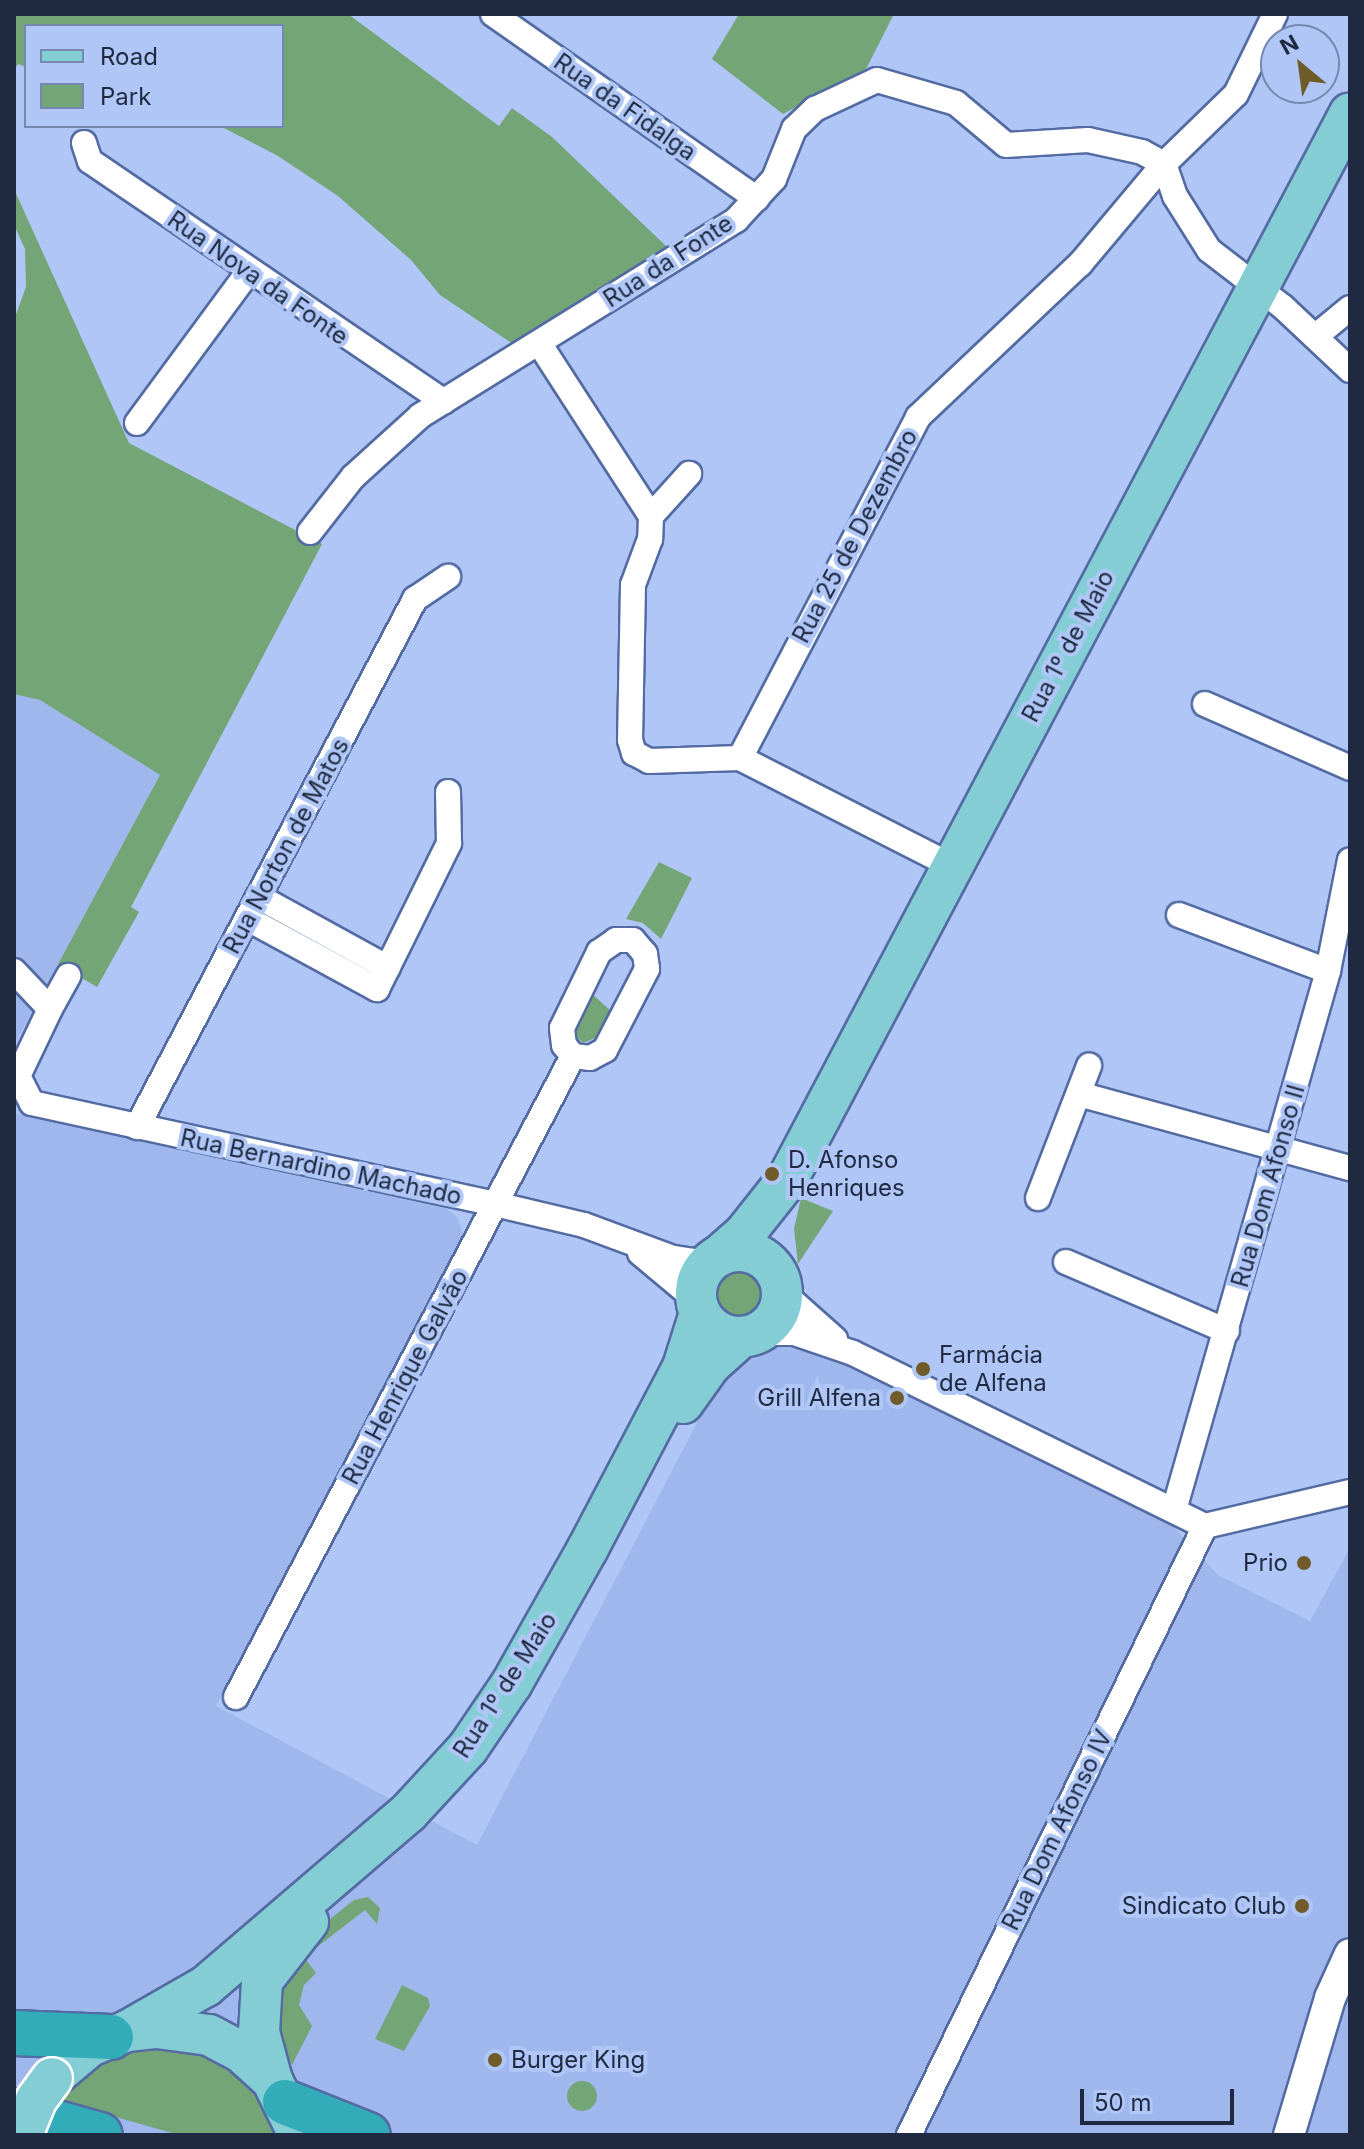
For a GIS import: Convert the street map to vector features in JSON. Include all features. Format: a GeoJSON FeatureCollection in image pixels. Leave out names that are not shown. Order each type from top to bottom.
{"type":"FeatureCollection","features":[{"type":"Feature","properties":{"kind":"highway"},"geometry":{"type":"LineString","coordinates":[[14,2033],[119,2034]]}},
{"type":"Feature","properties":{"kind":"highway"},"geometry":{"type":"LineString","coordinates":[[285,2106],[368,2135]]}},
{"type":"Feature","properties":{"kind":"highway"},"geometry":{"type":"LineString","coordinates":[[14,2111],[100,2135]]}},
{"type":"Feature","properties":{"kind":"main road","name":"Rua 1º de Maio"},"geometry":{"type":"LineString","coordinates":[[714,1259],[745,1233],[787,1180],[1350,113]]}},
{"type":"Feature","properties":{"kind":"main road","name":"Rua 1º de Maio"},"geometry":{"type":"LineString","coordinates":[[780,1283],[778,1227],[787,1180]]}},
{"type":"Feature","properties":{"kind":"main road"},"geometry":{"type":"LineString","coordinates":[[746,1251],[759,1256],[780,1283],[776,1316],[750,1335],[717,1331],[698,1306],[696,1286],[714,1259],[746,1251]]}},
{"type":"Feature","properties":{"kind":"main road","name":"Rua 1º de Maio"},"geometry":{"type":"LineString","coordinates":[[22,2135],[52,2078],[72,2059],[206,1986],[408,1813],[468,1748],[512,1683],[587,1550],[683,1367],[698,1306]]}},
{"type":"Feature","properties":{"kind":"main road","name":"Rua 1º de Maio"},"geometry":{"type":"LineString","coordinates":[[285,2106],[259,2032],[262,1981],[293,1935],[434,1811],[518,1711],[689,1393],[750,1335]]}},
{"type":"Feature","properties":{"kind":"main road"},"geometry":{"type":"LineString","coordinates":[[119,2034],[157,2028],[209,2035],[241,2052],[285,2106]]}},
{"type":"Feature","properties":{"kind":"street","name":"Rua da Fidalga"},"geometry":{"type":"LineString","coordinates":[[493,14],[757,199]]}},
{"type":"Feature","properties":{"kind":"street","name":"Rua 25 de Dezembro"},"geometry":{"type":"LineString","coordinates":[[740,758],[918,417],[1080,264],[1164,164],[1236,94],[1282,16]]}},
{"type":"Feature","properties":{"kind":"street","name":"Rua da Fonte"},"geometry":{"type":"LineString","coordinates":[[310,532],[353,477],[387,443],[444,402],[736,220],[774,179],[794,129],[815,109],[877,80],[956,103],[1006,145],[1088,140],[1142,152],[1164,164]]}},
{"type":"Feature","properties":{"kind":"street","name":"Rua Nova da Fonte"},"geometry":{"type":"LineString","coordinates":[[84,143],[90,161],[444,402]]}},
{"type":"Feature","properties":{"kind":"street"},"geometry":{"type":"LineString","coordinates":[[1164,164],[1175,196],[1209,250],[1316,336],[1350,370]]}},
{"type":"Feature","properties":{"kind":"street"},"geometry":{"type":"LineString","coordinates":[[137,423],[249,271]]}},
{"type":"Feature","properties":{"kind":"street"},"geometry":{"type":"LineString","coordinates":[[1316,336],[1350,308]]}},
{"type":"Feature","properties":{"kind":"street"},"geometry":{"type":"LineString","coordinates":[[539,343],[651,516],[650,539],[633,585],[630,740],[634,753],[649,761],[740,758],[952,866]]}},
{"type":"Feature","properties":{"kind":"street"},"geometry":{"type":"LineString","coordinates":[[651,516],[689,474]]}},
{"type":"Feature","properties":{"kind":"street","name":"Rua Norton de Matos"},"geometry":{"type":"LineString","coordinates":[[137,1127],[415,599],[448,577]]}},
{"type":"Feature","properties":{"kind":"street"},"geometry":{"type":"LineString","coordinates":[[1205,704],[1350,768]]}},
{"type":"Feature","properties":{"kind":"street"},"geometry":{"type":"LineString","coordinates":[[253,908],[377,989],[449,843],[448,792]]}},
{"type":"Feature","properties":{"kind":"street","name":"Rua Dom Afonso II"},"geometry":{"type":"LineString","coordinates":[[1174,1510],[1328,971],[1350,860]]}},
{"type":"Feature","properties":{"kind":"street"},"geometry":{"type":"LineString","coordinates":[[1179,915],[1328,971]]}},
{"type":"Feature","properties":{"kind":"street"},"geometry":{"type":"LineString","coordinates":[[616,940],[633,940],[645,954],[647,969],[605,1050],[590,1058],[573,1056],[564,1045],[562,1028],[599,952],[616,940]]}},
{"type":"Feature","properties":{"kind":"street"},"geometry":{"type":"LineString","coordinates":[[14,971],[50,1009],[68,976]]}},
{"type":"Feature","properties":{"kind":"street","name":"Rua Bernardino Machado"},"geometry":{"type":"LineString","coordinates":[[50,1009],[18,1076],[21,1089],[32,1103],[584,1225],[673,1258],[714,1259]]}},
{"type":"Feature","properties":{"kind":"street","name":"Rua Henrique Galvão"},"geometry":{"type":"LineString","coordinates":[[236,1697],[573,1056]]}},
{"type":"Feature","properties":{"kind":"street"},"geometry":{"type":"LineString","coordinates":[[1038,1198],[1089,1066]]}},
{"type":"Feature","properties":{"kind":"street"},"geometry":{"type":"LineString","coordinates":[[1079,1094],[1278,1151],[1350,1168]]}},
{"type":"Feature","properties":{"kind":"street","name":"Rua Bernardino Machado"},"geometry":{"type":"LineString","coordinates":[[626,1241],[698,1306]]}},
{"type":"Feature","properties":{"kind":"street"},"geometry":{"type":"LineString","coordinates":[[1066,1262],[1227,1331]]}},
{"type":"Feature","properties":{"kind":"street"},"geometry":{"type":"LineString","coordinates":[[780,1283],[853,1353]]}},
{"type":"Feature","properties":{"kind":"street"},"geometry":{"type":"LineString","coordinates":[[750,1335],[794,1333],[853,1353],[1205,1526],[1350,1492]]}},
{"type":"Feature","properties":{"kind":"street","name":"Rua Dom Afonso IV"},"geometry":{"type":"LineString","coordinates":[[909,2135],[1205,1526]]}},
{"type":"Feature","properties":{"kind":"street"},"geometry":{"type":"LineString","coordinates":[[1289,2135],[1330,1998],[1350,1954]]}},
{"type":"Feature","properties":{"kind":"shaded area"},"geometry":{"type":"Polygon","coordinates":[[[14,694],[40,700],[160,775],[14,1045],[14,694]]]}},
{"type":"Feature","properties":{"kind":"shaded area"},"geometry":{"type":"Polygon","coordinates":[[[14,1113],[442,1206],[457,1217],[463,1234],[460,1246],[216,1706],[477,1845],[726,1367],[792,1340],[1170,1523],[1218,1575],[1310,1621],[1350,1548],[1350,2135],[14,2135],[14,1113]]]}},
{"type":"Feature","properties":{"kind":"green space"},"geometry":{"type":"Polygon","coordinates":[[[14,14],[348,14],[499,126],[512,108],[552,137],[667,247],[513,344],[440,295],[411,260],[338,196],[278,156],[224,128],[284,128],[284,24],[24,24],[24,66],[18,64],[14,70],[14,14]]]}},
{"type":"Feature","properties":{"kind":"green space"},"geometry":{"type":"Polygon","coordinates":[[[739,14],[894,14],[866,69],[783,114],[712,59],[739,14]]]}},
{"type":"Feature","properties":{"kind":"green space"},"geometry":{"type":"Polygon","coordinates":[[[14,189],[129,443],[322,544],[131,907],[139,912],[97,987],[58,964],[160,775],[40,700],[14,694],[14,320],[26,287],[25,249],[14,225],[14,189]]]}},
{"type":"Feature","properties":{"kind":"green space"},"geometry":{"type":"Polygon","coordinates":[[[659,862],[692,878],[661,939],[643,923],[626,919],[659,862]]]}},
{"type":"Feature","properties":{"kind":"green space"},"geometry":{"type":"Polygon","coordinates":[[[589,991],[613,1013],[600,1036],[583,1043],[573,1033],[589,991]]]}},
{"type":"Feature","properties":{"kind":"green space"},"geometry":{"type":"Polygon","coordinates":[[[801,1198],[833,1211],[798,1264],[794,1229],[801,1198]]]}},
{"type":"Feature","properties":{"kind":"green space"},"geometry":{"type":"Polygon","coordinates":[[[738,1263],[760,1272],[769,1294],[760,1316],[738,1325],[716,1316],[707,1294],[716,1272],[738,1263]]]}},
{"type":"Feature","properties":{"kind":"green space"},"geometry":{"type":"Polygon","coordinates":[[[368,1897],[380,1908],[377,1924],[365,1910],[304,1957],[316,1973],[304,1985],[299,2005],[312,2026],[292,2065],[276,2028],[276,1989],[314,1932],[354,1900],[368,1897]]]}},
{"type":"Feature","properties":{"kind":"green space"},"geometry":{"type":"Polygon","coordinates":[[[402,1985],[428,1998],[430,2006],[404,2051],[375,2039],[402,1985]]]}},
{"type":"Feature","properties":{"kind":"green space"},"geometry":{"type":"Polygon","coordinates":[[[156,2047],[188,2050],[232,2070],[263,2099],[279,2135],[179,2135],[60,2101],[96,2066],[130,2051],[156,2047]]]}},
{"type":"Feature","properties":{"kind":"green space"},"geometry":{"type":"Polygon","coordinates":[[[582,2081],[593,2085],[597,2096],[593,2107],[582,2111],[571,2107],[567,2096],[571,2085],[582,2081]]]}},
{"type":"Feature","properties":{"kind":"place","name":"D. Afonso Henriques"},"geometry":{"type":"Point","coordinates":[772,1174]}},
{"type":"Feature","properties":{"kind":"place","name":"Farmácia de Alfena"},"geometry":{"type":"Point","coordinates":[923,1369]}},
{"type":"Feature","properties":{"kind":"place","name":"Grill Alfena"},"geometry":{"type":"Point","coordinates":[897,1398]}},
{"type":"Feature","properties":{"kind":"place","name":"Prio"},"geometry":{"type":"Point","coordinates":[1304,1563]}},
{"type":"Feature","properties":{"kind":"place","name":"Sindicato Club"},"geometry":{"type":"Point","coordinates":[1302,1906]}},
{"type":"Feature","properties":{"kind":"place","name":"Burger King"},"geometry":{"type":"Point","coordinates":[495,2060]}}]}
